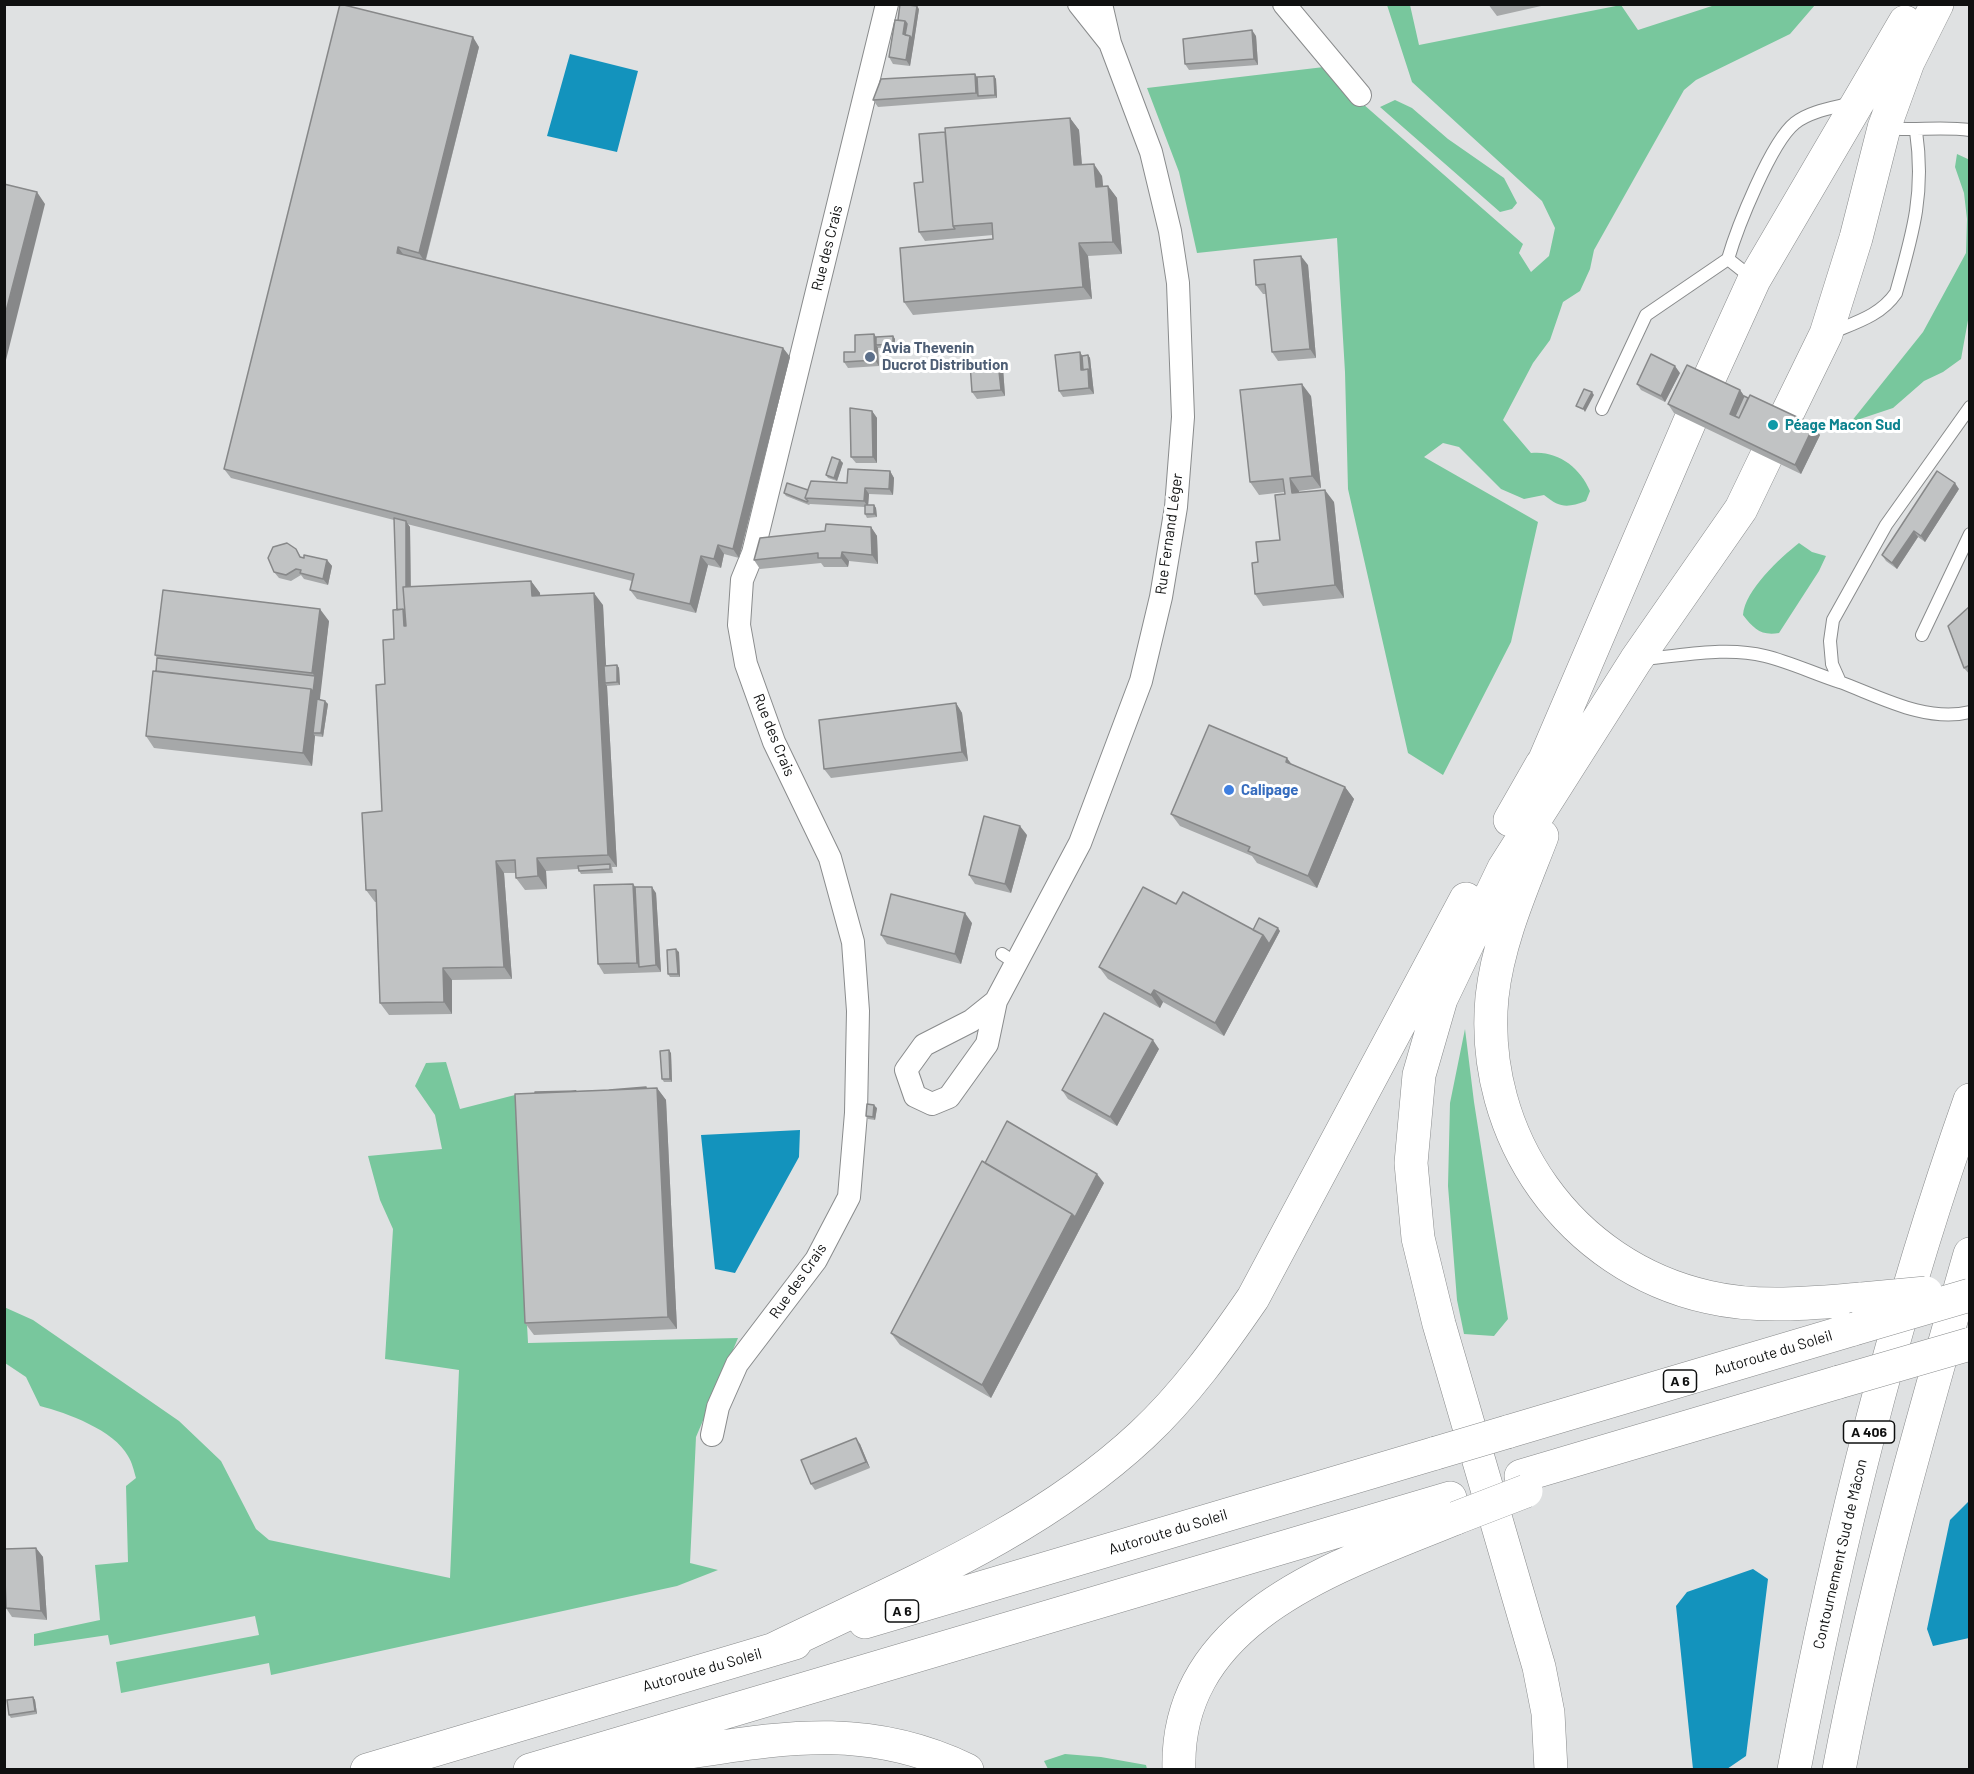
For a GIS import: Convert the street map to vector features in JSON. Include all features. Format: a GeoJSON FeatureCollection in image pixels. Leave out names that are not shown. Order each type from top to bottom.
{"type":"FeatureCollection","features":[{"type":"Feature","properties":{"kind":"highway"},"geometry":{"type":"LineString","coordinates":[[1708,381],[1754,280],[1887,57],[1914,4]]}},
{"type":"Feature","properties":{"kind":"highway"},"geometry":{"type":"LineString","coordinates":[[1785,418],[1826,334],[1856,238],[1884,128],[1908,62],[1936,4]]}},
{"type":"Feature","properties":{"kind":"highway"},"geometry":{"type":"LineString","coordinates":[[1690,421],[1557,761],[1509,923],[1492,995],[1494,1070],[1502,1107],[1521,1154],[1547,1194],[1579,1230],[1617,1259],[1659,1282],[1709,1298],[1748,1303],[1802,1304],[1858,1314],[1970,1288]]}},
{"type":"Feature","properties":{"kind":"highway"},"geometry":{"type":"LineString","coordinates":[[774,1649],[1022,1526],[1105,1466],[1142,1435],[1179,1397],[1218,1349],[1253,1298],[1424,972],[1557,761],[1636,660],[1742,509],[1766,457]]}},
{"type":"Feature","properties":{"kind":"highway"},"geometry":{"type":"LineString","coordinates":[[1551,1770],[1548,1713],[1539,1667],[1439,1324],[1418,1238],[1412,1197],[1413,1126],[1419,1075],[1427,1041],[1441,999],[1557,761]]}},
{"type":"Feature","properties":{"kind":"highway","name":"Contournement Sud de Mâcon"},"geometry":{"type":"LineString","coordinates":[[1794,1770],[1835,1574],[1869,1430],[1935,1204],[1970,1100]]}},
{"type":"Feature","properties":{"kind":"highway","name":"A 406"},"geometry":{"type":"LineString","coordinates":[[1839,1770],[1885,1560],[1970,1254]]}},
{"type":"Feature","properties":{"kind":"highway","name":"Autoroute du Soleil"},"geometry":{"type":"LineString","coordinates":[[367,1770],[1507,1432],[1858,1314],[1970,1295]]}},
{"type":"Feature","properties":{"kind":"highway"},"geometry":{"type":"LineString","coordinates":[[531,1769],[1453,1508],[1692,1426],[1970,1344]]}},
{"type":"Feature","properties":{"kind":"highway"},"geometry":{"type":"LineString","coordinates":[[1179,1770],[1181,1735],[1188,1709],[1209,1665],[1239,1630],[1276,1600],[1317,1576],[1453,1508]]}},
{"type":"Feature","properties":{"kind":"highway"},"geometry":{"type":"LineString","coordinates":[[531,1769],[642,1760],[774,1738],[826,1736],[876,1741],[917,1749],[967,1770]]}},
{"type":"Feature","properties":{"kind":"street","name":"Rue des Crais"},"geometry":{"type":"LineString","coordinates":[[712,1435],[718,1407],[737,1364],[816,1260],[849,1197],[856,1113],[858,1048],[853,942],[830,858],[774,742],[746,664],[739,625],[742,580],[753,553],[887,4]]}},
{"type":"Feature","properties":{"kind":"street","name":"Rue Fernand Léger"},"geometry":{"type":"LineString","coordinates":[[1079,4],[1110,44]]}},
{"type":"Feature","properties":{"kind":"street","name":"Rue Fernand Léger"},"geometry":{"type":"LineString","coordinates":[[996,1001],[970,1021],[924,1045],[906,1070],[915,1096],[932,1104],[949,1097],[987,1044],[996,1001],[1009,959],[1080,843],[1141,681],[1161,597],[1176,507],[1183,417],[1178,283],[1170,231],[1151,152],[1110,44],[1101,4]]}},
{"type":"Feature","properties":{"kind":"street"},"geometry":{"type":"LineString","coordinates":[[1284,4],[1360,94]]}},
{"type":"Feature","properties":{"kind":"lane"},"geometry":{"type":"LineString","coordinates":[[1602,409],[1646,315],[1728,259],[1736,232],[1774,153],[1794,123],[1808,115],[1859,102]]}},
{"type":"Feature","properties":{"kind":"lane"},"geometry":{"type":"LineString","coordinates":[[1884,128],[1916,131],[1942,127],[1970,130]]}},
{"type":"Feature","properties":{"kind":"lane"},"geometry":{"type":"LineString","coordinates":[[1826,334],[1872,316],[1888,304],[1896,293],[1918,208],[1921,165],[1916,131]]}},
{"type":"Feature","properties":{"kind":"lane"},"geometry":{"type":"LineString","coordinates":[[1728,259],[1754,280]]}},
{"type":"Feature","properties":{"kind":"lane"},"geometry":{"type":"LineString","coordinates":[[1840,682],[1832,664],[1830,641],[1833,620],[1886,525],[1970,407]]}},
{"type":"Feature","properties":{"kind":"lane"},"geometry":{"type":"LineString","coordinates":[[1922,634],[1970,534]]}},
{"type":"Feature","properties":{"kind":"lane"},"geometry":{"type":"LineString","coordinates":[[1636,660],[1731,652],[1765,656],[1928,714],[1949,716],[1970,712]]}},
{"type":"Feature","properties":{"kind":"green space"},"geometry":{"type":"Polygon","coordinates":[[[1387,5],[1410,5],[1419,45],[1621,5],[1638,30],[1715,5],[1815,5],[1790,34],[1696,80],[1684,90],[1594,250],[1590,269],[1580,291],[1563,302],[1550,340],[1533,363],[1503,420],[1531,453],[1550,454],[1574,468],[1586,482],[1590,491],[1586,501],[1564,506],[1544,495],[1524,499],[1501,489],[1459,447],[1443,443],[1424,457],[1538,522],[1511,642],[1443,775],[1408,753],[1348,489],[1345,372],[1337,238],[1197,253],[1179,172],[1147,88],[1324,67],[1523,244],[1519,253],[1531,272],[1549,256],[1555,228],[1542,201],[1412,82],[1387,5]]]}},
{"type":"Feature","properties":{"kind":"green space"},"geometry":{"type":"Polygon","coordinates":[[[1395,100],[1412,108],[1448,139],[1504,178],[1517,203],[1512,209],[1500,212],[1380,107],[1395,100]]]}},
{"type":"Feature","properties":{"kind":"green space"},"geometry":{"type":"Polygon","coordinates":[[[1957,154],[1970,160],[1970,309],[1961,359],[1943,372],[1924,381],[1893,408],[1851,422],[1923,332],[1966,253],[1967,219],[1964,193],[1955,167],[1957,154]]]}},
{"type":"Feature","properties":{"kind":"green space"},"geometry":{"type":"Polygon","coordinates":[[[1799,543],[1812,552],[1826,556],[1819,571],[1779,633],[1767,633],[1754,628],[1743,615],[1750,595],[1765,575],[1799,543]]]}},
{"type":"Feature","properties":{"kind":"green space"},"geometry":{"type":"Polygon","coordinates":[[[1465,1029],[1474,1102],[1508,1319],[1494,1336],[1464,1334],[1457,1300],[1448,1186],[1450,1103],[1465,1029]]]}},
{"type":"Feature","properties":{"kind":"green space"},"geometry":{"type":"Polygon","coordinates":[[[446,1062],[460,1109],[515,1095],[528,1343],[738,1338],[696,1437],[690,1563],[718,1570],[677,1586],[271,1675],[269,1663],[121,1693],[116,1662],[259,1635],[255,1616],[110,1645],[108,1635],[34,1646],[34,1634],[100,1620],[95,1565],[128,1562],[126,1486],[136,1478],[128,1456],[112,1438],[76,1418],[40,1406],[26,1377],[5,1363],[4,1307],[33,1320],[179,1421],[221,1461],[256,1529],[269,1540],[450,1578],[459,1370],[385,1359],[393,1229],[380,1200],[368,1156],[442,1149],[435,1115],[415,1086],[426,1063],[446,1062]]]}},
{"type":"Feature","properties":{"kind":"green space"},"geometry":{"type":"Polygon","coordinates":[[[1065,1754],[1101,1757],[1146,1765],[1147,1769],[1048,1769],[1044,1761],[1065,1754]]]}},
{"type":"Feature","properties":{"kind":"water"},"geometry":{"type":"Polygon","coordinates":[[[570,54],[638,71],[617,152],[547,136],[570,54]]]}},
{"type":"Feature","properties":{"kind":"water"},"geometry":{"type":"Polygon","coordinates":[[[800,1130],[799,1157],[735,1273],[715,1269],[701,1135],[800,1130]]]}},
{"type":"Feature","properties":{"kind":"water"},"geometry":{"type":"Polygon","coordinates":[[[1969,1501],[1969,1638],[1933,1646],[1927,1629],[1950,1520],[1969,1501]]]}},
{"type":"Feature","properties":{"kind":"water"},"geometry":{"type":"Polygon","coordinates":[[[1753,1569],[1768,1579],[1746,1756],[1727,1769],[1693,1769],[1676,1606],[1687,1592],[1753,1569]]]}},
{"type":"Feature","properties":{"kind":"building"},"geometry":{"type":"Polygon","coordinates":[[[340,4],[473,37],[419,253],[398,247],[397,253],[783,348],[733,549],[718,545],[714,559],[701,556],[690,604],[630,590],[634,574],[224,469],[340,4]]]}},
{"type":"Feature","properties":{"kind":"building"},"geometry":{"type":"Polygon","coordinates":[[[900,4],[917,6],[912,39],[905,35],[907,24],[905,21],[898,20],[900,4]]]}},
{"type":"Feature","properties":{"kind":"building"},"geometry":{"type":"Polygon","coordinates":[[[895,20],[905,21],[903,34],[910,36],[906,60],[889,57],[895,20]]]}},
{"type":"Feature","properties":{"kind":"building"},"geometry":{"type":"Polygon","coordinates":[[[1252,30],[1254,59],[1185,64],[1183,39],[1252,30]]]}},
{"type":"Feature","properties":{"kind":"building"},"geometry":{"type":"Polygon","coordinates":[[[975,74],[976,93],[873,100],[881,79],[975,74]]]}},
{"type":"Feature","properties":{"kind":"building"},"geometry":{"type":"Polygon","coordinates":[[[994,76],[995,95],[978,96],[977,77],[994,76]]]}},
{"type":"Feature","properties":{"kind":"building"},"geometry":{"type":"Polygon","coordinates":[[[1070,118],[1074,165],[1094,164],[1096,187],[1108,186],[1113,242],[1079,243],[1083,287],[904,302],[900,248],[993,239],[992,223],[953,226],[945,128],[1070,118]]]}},
{"type":"Feature","properties":{"kind":"building"},"geometry":{"type":"Polygon","coordinates":[[[945,132],[955,229],[919,232],[914,183],[923,182],[919,134],[945,132]]]}},
{"type":"Feature","properties":{"kind":"building"},"geometry":{"type":"Polygon","coordinates":[[[4,184],[37,192],[4,319],[4,184]]]}},
{"type":"Feature","properties":{"kind":"building"},"geometry":{"type":"Polygon","coordinates":[[[1301,256],[1310,349],[1272,352],[1265,284],[1256,285],[1254,260],[1301,256]]]}},
{"type":"Feature","properties":{"kind":"building"},"geometry":{"type":"Polygon","coordinates":[[[874,334],[875,360],[844,362],[844,352],[855,352],[855,335],[874,334]]]}},
{"type":"Feature","properties":{"kind":"building"},"geometry":{"type":"Polygon","coordinates":[[[893,336],[893,344],[876,345],[876,337],[893,336]]]}},
{"type":"Feature","properties":{"kind":"building"},"geometry":{"type":"Polygon","coordinates":[[[1080,352],[1081,370],[1088,369],[1089,388],[1059,391],[1055,355],[1080,352]]]}},
{"type":"Feature","properties":{"kind":"building"},"geometry":{"type":"Polygon","coordinates":[[[1651,354],[1675,366],[1661,396],[1637,384],[1651,354]]]}},
{"type":"Feature","properties":{"kind":"building"},"geometry":{"type":"Polygon","coordinates":[[[1088,355],[1090,372],[1088,369],[1083,370],[1082,356],[1088,355]]]}},
{"type":"Feature","properties":{"kind":"building"},"geometry":{"type":"Polygon","coordinates":[[[998,362],[1001,390],[972,392],[970,364],[998,362]]]}},
{"type":"Feature","properties":{"kind":"building","name":"Péage Macon Sud"},"geometry":{"type":"Polygon","coordinates":[[[1687,365],[1740,390],[1730,414],[1739,418],[1750,395],[1814,425],[1795,465],[1668,404],[1687,365]]]}},
{"type":"Feature","properties":{"kind":"building"},"geometry":{"type":"Polygon","coordinates":[[[1302,384],[1312,476],[1290,478],[1292,493],[1325,490],[1335,585],[1255,594],[1252,563],[1258,562],[1256,542],[1280,540],[1275,495],[1285,494],[1283,479],[1250,482],[1240,390],[1302,384]]]}},
{"type":"Feature","properties":{"kind":"building"},"geometry":{"type":"Polygon","coordinates":[[[1584,389],[1592,392],[1583,409],[1576,406],[1584,389]]]}},
{"type":"Feature","properties":{"kind":"building"},"geometry":{"type":"Polygon","coordinates":[[[1744,396],[1748,398],[1739,418],[1735,416],[1744,396]]]}},
{"type":"Feature","properties":{"kind":"building"},"geometry":{"type":"Polygon","coordinates":[[[850,408],[872,411],[873,457],[851,457],[850,408]]]}},
{"type":"Feature","properties":{"kind":"building"},"geometry":{"type":"Polygon","coordinates":[[[832,457],[840,460],[834,478],[826,475],[832,457]]]}},
{"type":"Feature","properties":{"kind":"building"},"geometry":{"type":"Polygon","coordinates":[[[848,469],[890,471],[889,489],[865,488],[864,501],[805,498],[811,481],[847,483],[848,469]]]}},
{"type":"Feature","properties":{"kind":"building"},"geometry":{"type":"Polygon","coordinates":[[[1937,471],[1955,483],[1921,536],[1914,531],[1892,563],[1882,555],[1937,471]]]}},
{"type":"Feature","properties":{"kind":"building"},"geometry":{"type":"Polygon","coordinates":[[[787,483],[808,490],[805,498],[808,501],[784,493],[787,483]]]}},
{"type":"Feature","properties":{"kind":"building"},"geometry":{"type":"Polygon","coordinates":[[[865,505],[874,505],[874,514],[865,514],[865,505]]]}},
{"type":"Feature","properties":{"kind":"building"},"geometry":{"type":"Polygon","coordinates":[[[394,518],[406,521],[406,587],[403,587],[405,613],[403,609],[397,610],[394,518]]]}},
{"type":"Feature","properties":{"kind":"building"},"geometry":{"type":"Polygon","coordinates":[[[826,524],[871,527],[872,555],[842,552],[841,558],[818,558],[818,553],[754,560],[760,538],[825,531],[826,524]]]}},
{"type":"Feature","properties":{"kind":"building"},"geometry":{"type":"Polygon","coordinates":[[[287,543],[296,549],[300,557],[304,558],[304,555],[327,560],[323,579],[300,573],[301,570],[296,569],[286,575],[274,572],[268,558],[273,547],[287,543]]]}},
{"type":"Feature","properties":{"kind":"building"},"geometry":{"type":"Polygon","coordinates":[[[531,581],[532,596],[594,593],[608,855],[537,858],[538,876],[516,878],[515,860],[496,861],[504,967],[443,968],[444,1002],[380,1003],[376,890],[366,890],[362,813],[382,811],[376,685],[385,684],[383,640],[394,639],[393,610],[403,609],[404,626],[406,626],[403,587],[531,581]]]}},
{"type":"Feature","properties":{"kind":"building"},"geometry":{"type":"Polygon","coordinates":[[[163,590],[320,609],[312,673],[155,655],[163,590]]]}},
{"type":"Feature","properties":{"kind":"building"},"geometry":{"type":"Polygon","coordinates":[[[1970,606],[1970,665],[1964,668],[1948,626],[1970,606]]]}},
{"type":"Feature","properties":{"kind":"building"},"geometry":{"type":"Polygon","coordinates":[[[157,658],[315,676],[313,692],[311,689],[156,671],[157,658]]]}},
{"type":"Feature","properties":{"kind":"building"},"geometry":{"type":"Polygon","coordinates":[[[617,665],[617,682],[605,683],[604,666],[617,665]]]}},
{"type":"Feature","properties":{"kind":"building"},"geometry":{"type":"Polygon","coordinates":[[[153,671],[311,689],[303,753],[146,736],[153,671]]]}},
{"type":"Feature","properties":{"kind":"building"},"geometry":{"type":"Polygon","coordinates":[[[317,699],[325,701],[321,733],[313,733],[317,699]]]}},
{"type":"Feature","properties":{"kind":"building"},"geometry":{"type":"Polygon","coordinates":[[[956,703],[962,752],[824,769],[819,720],[956,703]]]}},
{"type":"Feature","properties":{"kind":"building"},"geometry":{"type":"Polygon","coordinates":[[[1209,725],[1287,758],[1286,762],[1345,787],[1308,876],[1248,851],[1250,847],[1171,814],[1209,725]]]}},
{"type":"Feature","properties":{"kind":"building"},"geometry":{"type":"Polygon","coordinates":[[[984,816],[1020,826],[1005,884],[969,875],[984,816]]]}},
{"type":"Feature","properties":{"kind":"building"},"geometry":{"type":"Polygon","coordinates":[[[610,864],[610,869],[579,871],[578,866],[610,864]]]}},
{"type":"Feature","properties":{"kind":"building"},"geometry":{"type":"Polygon","coordinates":[[[633,884],[637,963],[598,964],[594,885],[633,884]]]}},
{"type":"Feature","properties":{"kind":"building"},"geometry":{"type":"Polygon","coordinates":[[[635,887],[652,887],[656,965],[639,967],[635,887]]]}},
{"type":"Feature","properties":{"kind":"building"},"geometry":{"type":"Polygon","coordinates":[[[1143,887],[1176,904],[1183,892],[1263,935],[1215,1023],[1154,990],[1151,995],[1099,967],[1143,887]]]}},
{"type":"Feature","properties":{"kind":"building"},"geometry":{"type":"Polygon","coordinates":[[[891,894],[965,913],[955,954],[881,935],[891,894]]]}},
{"type":"Feature","properties":{"kind":"building"},"geometry":{"type":"Polygon","coordinates":[[[1259,918],[1278,928],[1269,944],[1263,935],[1253,930],[1259,918]]]}},
{"type":"Feature","properties":{"kind":"building"},"geometry":{"type":"Polygon","coordinates":[[[676,949],[678,974],[668,974],[667,950],[676,949]]]}},
{"type":"Feature","properties":{"kind":"building"},"geometry":{"type":"Polygon","coordinates":[[[1104,1013],[1153,1040],[1110,1117],[1062,1090],[1104,1013]]]}},
{"type":"Feature","properties":{"kind":"building"},"geometry":{"type":"Polygon","coordinates":[[[669,1050],[670,1079],[662,1079],[660,1051],[669,1050]]]}},
{"type":"Feature","properties":{"kind":"building"},"geometry":{"type":"Polygon","coordinates":[[[657,1088],[668,1317],[525,1323],[515,1094],[657,1088]]]}},
{"type":"Feature","properties":{"kind":"building"},"geometry":{"type":"Polygon","coordinates":[[[867,1104],[874,1105],[873,1117],[866,1116],[867,1104]]]}},
{"type":"Feature","properties":{"kind":"building"},"geometry":{"type":"Polygon","coordinates":[[[1007,1121],[1097,1174],[1075,1217],[985,1163],[1007,1121]]]}},
{"type":"Feature","properties":{"kind":"building"},"geometry":{"type":"Polygon","coordinates":[[[982,1161],[1072,1214],[982,1385],[891,1333],[982,1161]]]}},
{"type":"Feature","properties":{"kind":"building"},"geometry":{"type":"Polygon","coordinates":[[[856,1438],[866,1462],[811,1484],[801,1460],[856,1438]]]}},
{"type":"Feature","properties":{"kind":"building"},"geometry":{"type":"Polygon","coordinates":[[[36,1548],[41,1611],[6,1608],[4,1549],[36,1548]]]}},
{"type":"Feature","properties":{"kind":"building"},"geometry":{"type":"Polygon","coordinates":[[[33,1697],[35,1711],[9,1715],[7,1700],[33,1697]]]}},
{"type":"Feature","properties":{"kind":"place","name":"Avia Thevenin Ducrot Distribution"},"geometry":{"type":"Point","coordinates":[870,357]}},
{"type":"Feature","properties":{"kind":"place","name":"Péage Macon Sud"},"geometry":{"type":"Point","coordinates":[1773,425]}},
{"type":"Feature","properties":{"kind":"place","name":"Calipage"},"geometry":{"type":"Point","coordinates":[1229,790]}}]}
